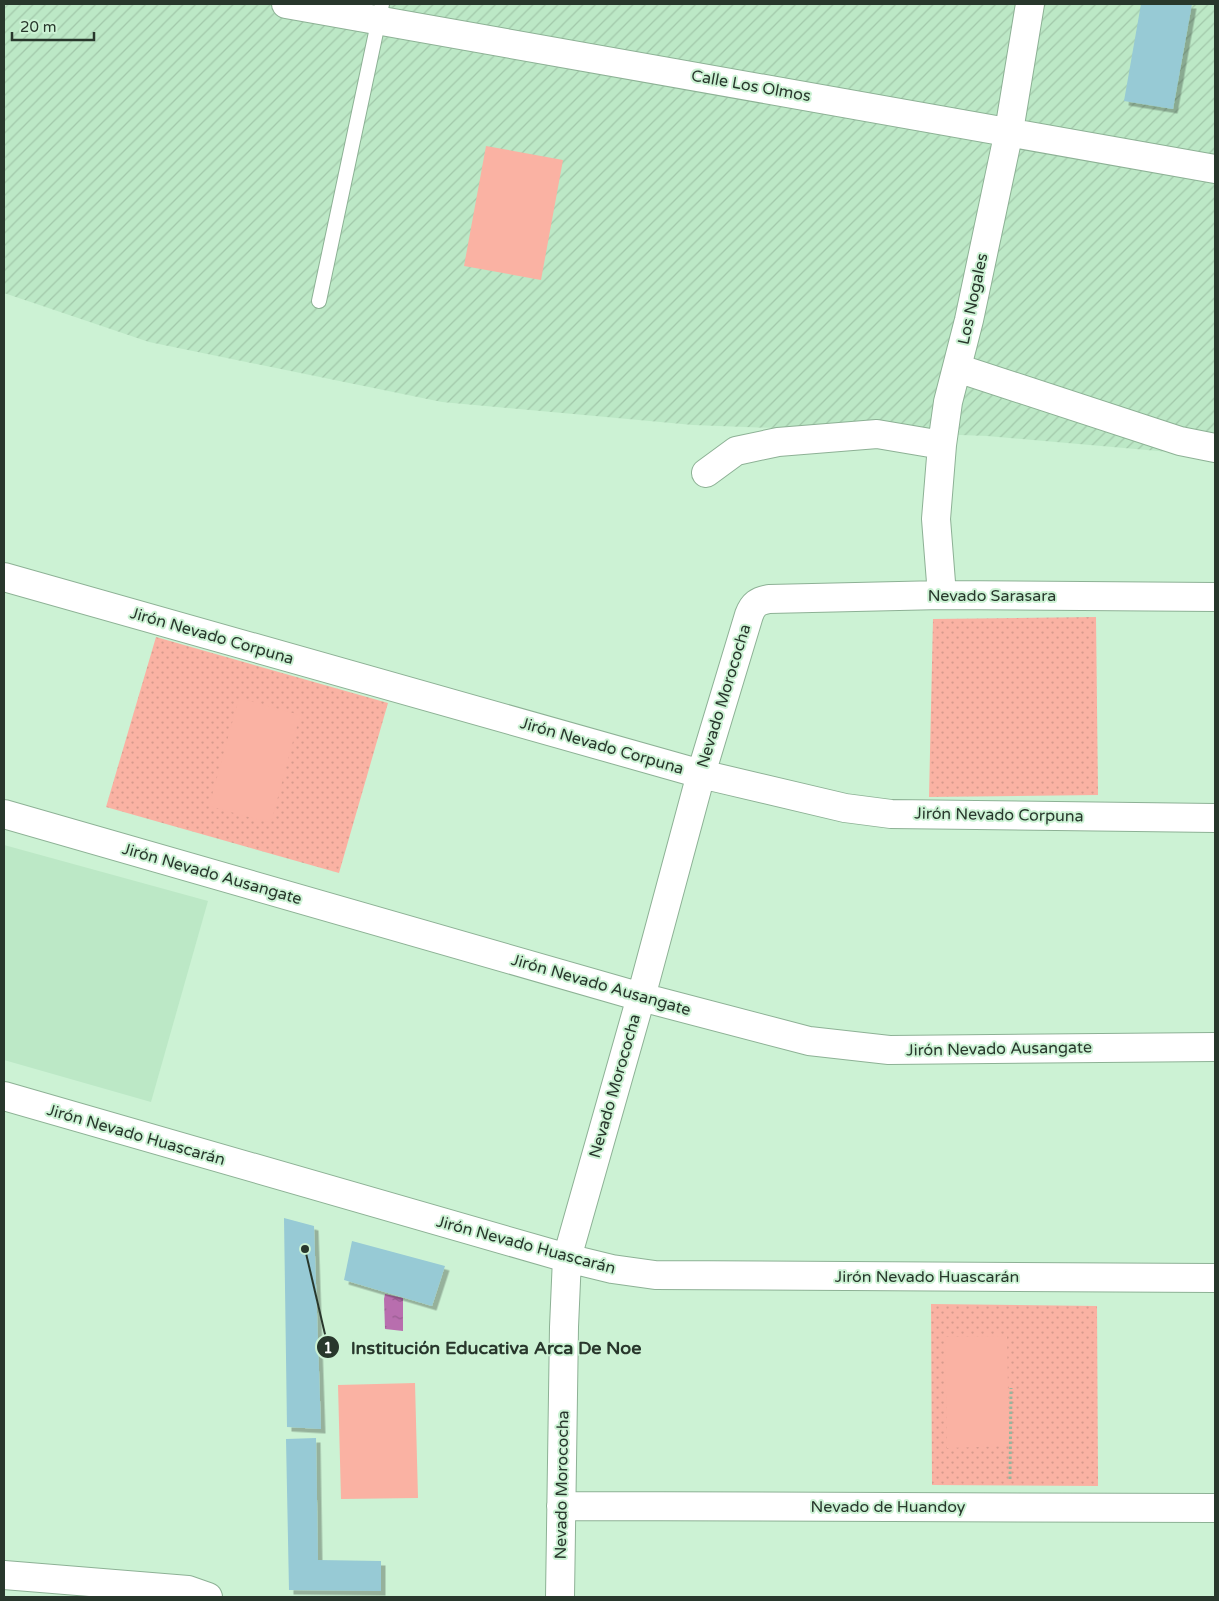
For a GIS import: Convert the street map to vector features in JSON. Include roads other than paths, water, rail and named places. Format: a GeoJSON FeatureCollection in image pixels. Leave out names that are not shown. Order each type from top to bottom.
{"type":"FeatureCollection","features":[{"type":"Feature","properties":{"kind":"street","name":"Calle Los Olmos"},"geometry":{"type":"LineString","coordinates":[[286,4],[380,12],[1215,168]]}},
{"type":"Feature","properties":{"kind":"street","name":"Los Nogales"},"geometry":{"type":"LineString","coordinates":[[942,595],[936,518],[942,445],[948,402],[1009,131],[1030,4]]}},
{"type":"Feature","properties":{"kind":"street"},"geometry":{"type":"LineString","coordinates":[[957,368],[1180,441],[1215,448]]}},
{"type":"Feature","properties":{"kind":"street"},"geometry":{"type":"LineString","coordinates":[[706,473],[736,451],[778,442],[877,434],[942,445]]}},
{"type":"Feature","properties":{"kind":"street","name":"Jirón Nevado Corpuna"},"geometry":{"type":"LineString","coordinates":[[4,577],[701,774],[845,808],[891,814],[1215,818]]}},
{"type":"Feature","properties":{"kind":"street","name":"Nevado Sarasara"},"geometry":{"type":"LineString","coordinates":[[769,599],[942,595],[1215,596]]}},
{"type":"Feature","properties":{"kind":"street","name":"Nevado Morococha"},"geometry":{"type":"LineString","coordinates":[[560,1597],[567,1258],[641,997],[701,774],[749,615],[754,605],[769,599]]}},
{"type":"Feature","properties":{"kind":"street","name":"Jirón Nevado Ausangate"},"geometry":{"type":"LineString","coordinates":[[4,814],[641,997],[809,1041],[889,1050],[1215,1047]]}},
{"type":"Feature","properties":{"kind":"street","name":"Jirón Nevado Huascarán"},"geometry":{"type":"LineString","coordinates":[[4,1096],[567,1258],[612,1269],[655,1275],[1215,1278]]}},
{"type":"Feature","properties":{"kind":"street","name":"Nevado de Huandoy"},"geometry":{"type":"LineString","coordinates":[[561,1506],[1215,1508]]}},
{"type":"Feature","properties":{"kind":"street"},"geometry":{"type":"LineString","coordinates":[[4,1575],[188,1590],[208,1597]]}},
{"type":"Feature","properties":{"kind":"lane"},"geometry":{"type":"LineString","coordinates":[[319,301],[380,12]]}},
{"type":"Feature","properties":{"kind":"water"},"geometry":{"type":"Polygon","coordinates":[[[385,1294],[403,1298],[403,1331],[385,1329],[385,1294]]]}},
{"type":"Feature","properties":{"kind":"place","name":"Institución Educativa Arca De Noe"},"geometry":{"type":"Point","coordinates":[305,1249]}}]}
